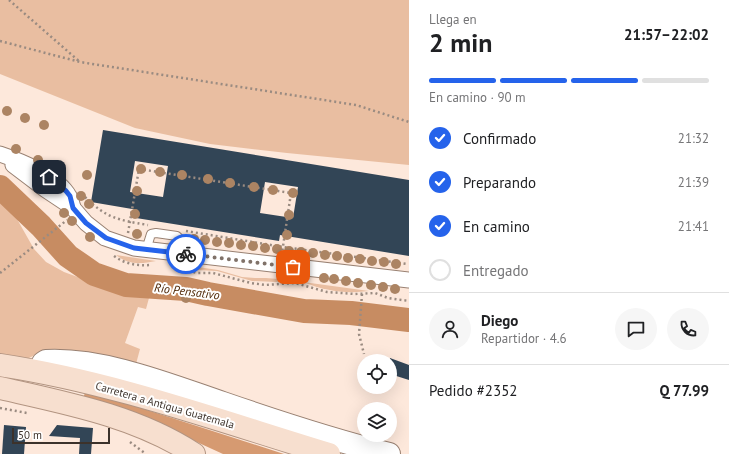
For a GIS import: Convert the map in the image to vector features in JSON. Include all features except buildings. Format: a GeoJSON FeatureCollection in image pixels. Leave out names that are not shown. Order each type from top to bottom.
{"type":"FeatureCollection","features":[{"type":"Feature","properties":{"kind":"main road","name":"Carretera a Antigua Guatemala"},"geometry":{"type":"LineString","coordinates":[[0,365],[39,371],[164,402],[328,454]]}},
{"type":"Feature","properties":{"kind":"main road"},"geometry":{"type":"LineString","coordinates":[[0,380],[32,383],[37,380],[39,371]]}},
{"type":"Feature","properties":{"kind":"main road"},"geometry":{"type":"LineString","coordinates":[[68,404],[61,393],[62,386],[66,383],[78,380]]}},
{"type":"Feature","properties":{"kind":"main road"},"geometry":{"type":"LineString","coordinates":[[0,388],[68,404],[121,420],[155,433],[194,454]]}},
{"type":"Feature","properties":{"kind":"street"},"geometry":{"type":"LineString","coordinates":[[0,154],[38,170],[58,184],[76,200],[86,223],[106,238],[126,246],[146,250],[409,280]]}},
{"type":"Feature","properties":{"kind":"street"},"geometry":{"type":"LineString","coordinates":[[0,157],[14,165],[46,190],[76,200]]}},
{"type":"Feature","properties":{"kind":"street"},"geometry":{"type":"LineString","coordinates":[[39,371],[43,363],[46,361],[92,364],[138,375],[327,437],[389,454]]}},
{"type":"Feature","properties":{"kind":"path"},"geometry":{"type":"LineString","coordinates":[[9,0],[80,62]]}},
{"type":"Feature","properties":{"kind":"path"},"geometry":{"type":"LineString","coordinates":[[0,41],[80,62],[356,105],[409,122]]}},
{"type":"Feature","properties":{"kind":"path"},"geometry":{"type":"LineString","coordinates":[[126,246],[139,169],[291,193],[280,266]]}},
{"type":"Feature","properties":{"kind":"path"},"geometry":{"type":"LineString","coordinates":[[76,200],[95,207],[105,214],[130,222],[152,225]]}},
{"type":"Feature","properties":{"kind":"path"},"geometry":{"type":"LineString","coordinates":[[0,273],[58,227]]}},
{"type":"Feature","properties":{"kind":"path"},"geometry":{"type":"LineString","coordinates":[[183,230],[283,247],[409,265]]}},
{"type":"Feature","properties":{"kind":"path"},"geometry":{"type":"LineString","coordinates":[[108,252],[127,264],[152,265]]}},
{"type":"Feature","properties":{"kind":"path"},"geometry":{"type":"LineString","coordinates":[[173,266],[197,273],[213,273],[251,283],[265,285],[295,283],[327,292],[362,294],[374,293],[388,298],[409,301]]}},
{"type":"Feature","properties":{"kind":"path"},"geometry":{"type":"LineString","coordinates":[[362,294],[359,334],[364,354]]}},
{"type":"Feature","properties":{"kind":"shaded area"},"geometry":{"type":"Polygon","coordinates":[[[0,0],[409,0],[409,165],[210,144],[135,128],[0,74],[0,0]]]}},
{"type":"Feature","properties":{"kind":"shaded area"},"geometry":{"type":"Polygon","coordinates":[[[0,198],[13,212],[34,249],[46,262],[64,272],[121,293],[149,298],[146,309],[138,307],[125,343],[140,349],[136,364],[77,351],[45,350],[27,359],[0,355],[0,198]]]}},
{"type":"Feature","properties":{"kind":"shaded area"},"geometry":{"type":"Polygon","coordinates":[[[116,255],[156,261],[135,263],[125,261],[116,255]]]}},
{"type":"Feature","properties":{"kind":"shaded area"},"geometry":{"type":"Polygon","coordinates":[[[178,264],[218,270],[242,277],[290,280],[276,282],[252,281],[217,271],[196,270],[177,266],[178,264]]]}},
{"type":"Feature","properties":{"kind":"shaded area"},"geometry":{"type":"Polygon","coordinates":[[[303,282],[369,291],[336,291],[319,288],[303,282]]]}},
{"type":"Feature","properties":{"kind":"shaded area"},"geometry":{"type":"Polygon","coordinates":[[[88,391],[284,454],[223,454],[164,427],[83,398],[85,393],[88,391]]]}},
{"type":"Feature","properties":{"kind":"waterway","name":"Río Pensativo"},"geometry":{"type":"LineString","coordinates":[[0,187],[41,226],[68,256],[94,274],[126,285],[186,289],[304,311],[351,313],[409,320]]}},
{"type":"Feature","properties":{"kind":"way so far"},"geometry":{"type":"LineString","coordinates":[[186,254],[293,267]]}},
{"type":"Feature","properties":{"kind":"route"},"geometry":{"type":"LineString","coordinates":[[49,177],[66,191],[70,196],[73,208],[86,223],[106,238],[134,248],[186,254]]}}]}
